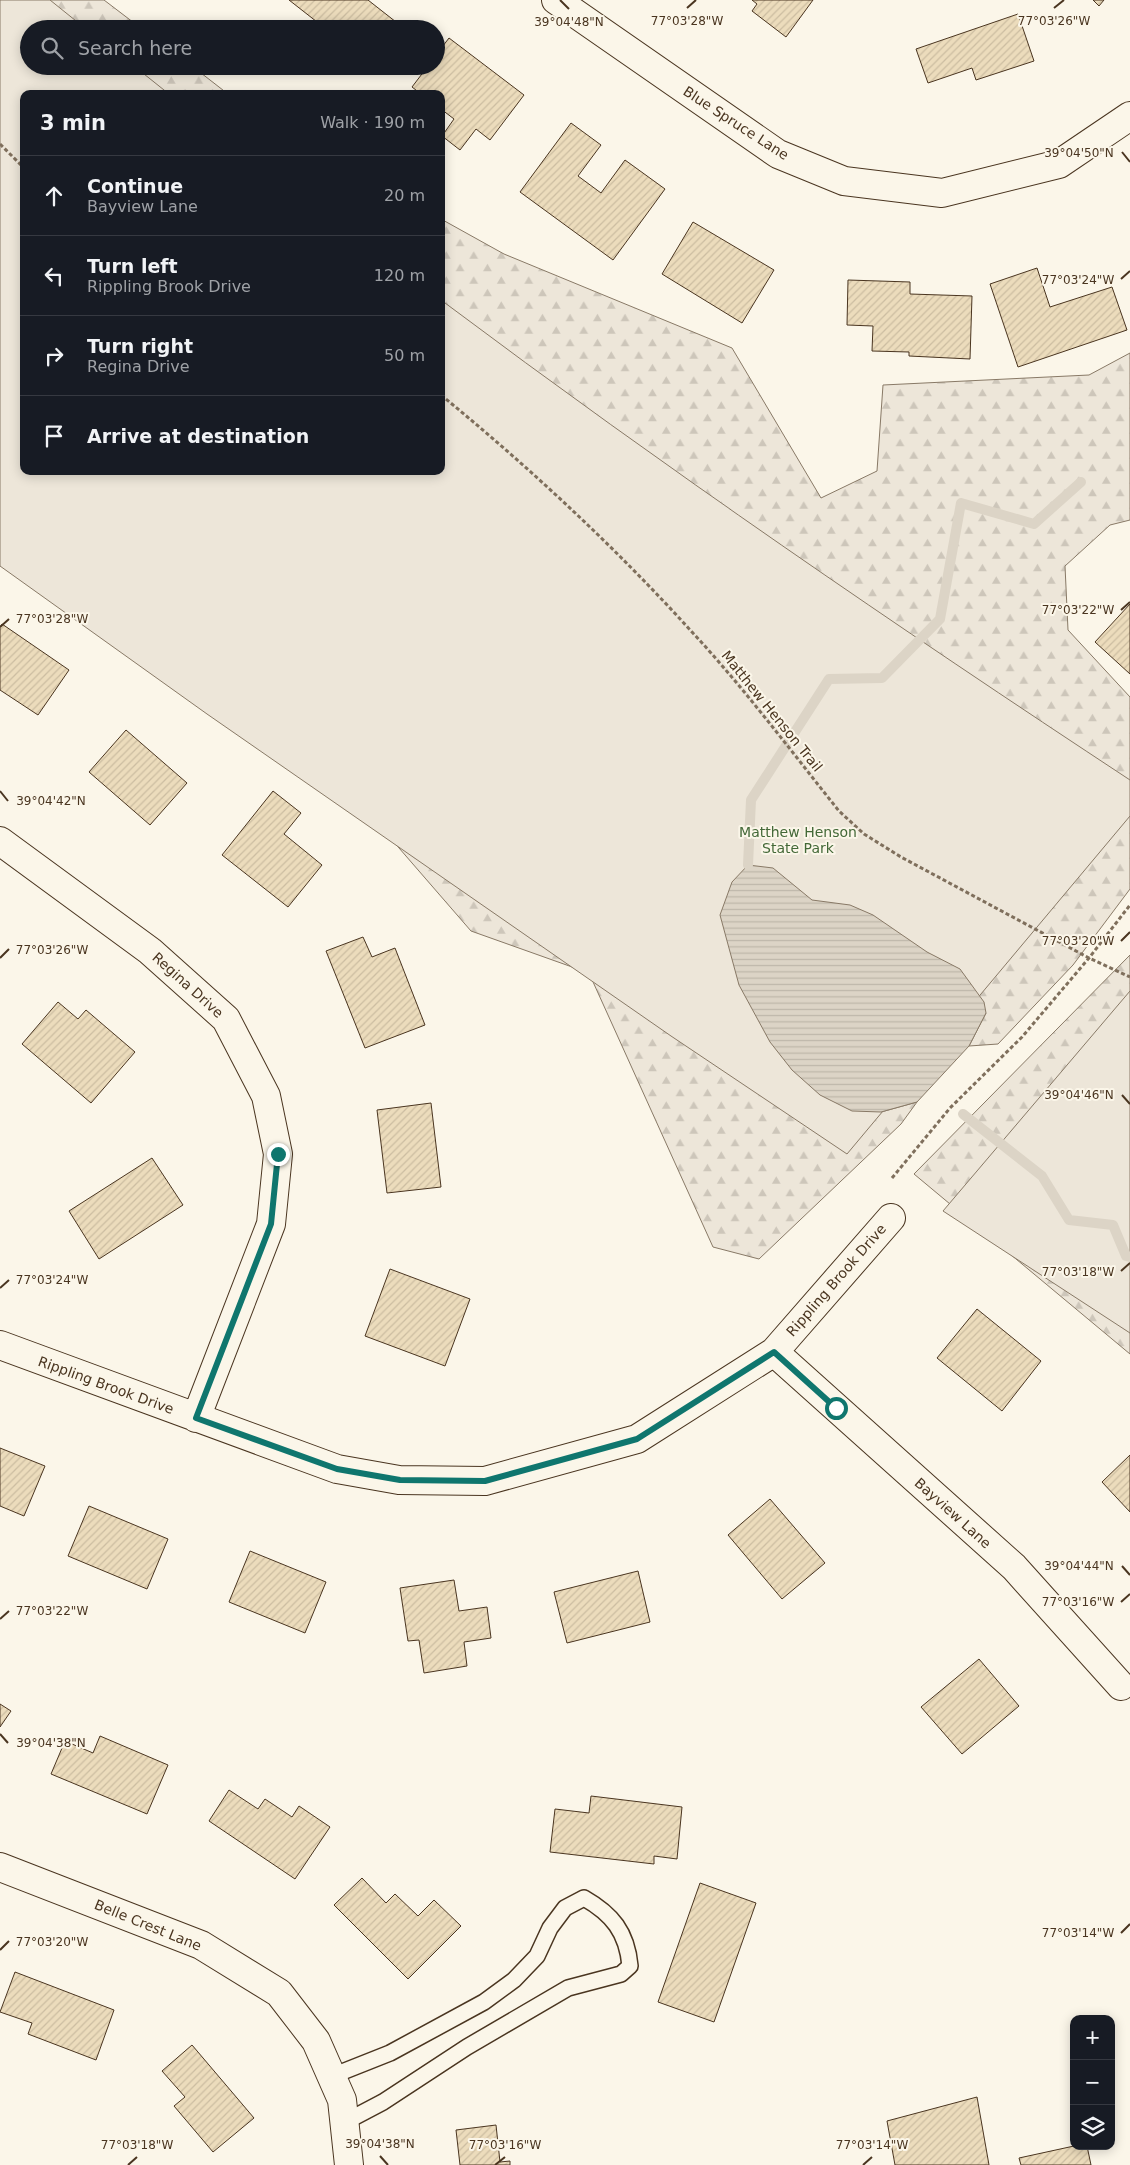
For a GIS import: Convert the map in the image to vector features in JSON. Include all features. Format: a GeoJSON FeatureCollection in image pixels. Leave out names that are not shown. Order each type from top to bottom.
{"type":"FeatureCollection","features":[{"type":"Feature","properties":{"kind":"street","name":"Blue Spruce Lane"},"geometry":{"type":"LineString","coordinates":[[556,0],[778,154],[844,181],[942,193],[1059,164],[1130,116]]}},
{"type":"Feature","properties":{"kind":"street","name":"Regina Drive"},"geometry":{"type":"LineString","coordinates":[[0,841],[150,951],[226,1019],[266,1096],[278,1154],[271,1224],[196,1418]]}},
{"type":"Feature","properties":{"kind":"street","name":"Rippling Brook Drive"},"geometry":{"type":"LineString","coordinates":[[0,1345],[337,1469],[400,1480],[485,1481],[637,1439],[774,1352],[891,1218]]}},
{"type":"Feature","properties":{"kind":"street","name":"Bayview Lane"},"geometry":{"type":"LineString","coordinates":[[774,1352],[1014,1567],[1125,1689]]}},
{"type":"Feature","properties":{"kind":"street","name":"Belle Crest Lane"},"geometry":{"type":"LineString","coordinates":[[0,1867],[201,1945],[279,1993],[316,2041],[342,2100],[350,2165]]}},
{"type":"Feature","properties":{"kind":"lane"},"geometry":{"type":"LineString","coordinates":[[332,2076],[390,2053],[484,2002],[514,1980],[537,1956],[550,1928],[565,1908],[584,1898],[600,1907],[620,1929],[629,1950],[630,1966],[621,1974],[568,1988],[467,2047],[383,2102],[345,2122]]}},
{"type":"Feature","properties":{"kind":"path"},"geometry":{"type":"LineString","coordinates":[[0,144],[20,164]]}},
{"type":"Feature","properties":{"kind":"path","name":"Matthew Henson Trail"},"geometry":{"type":"LineString","coordinates":[[445,398],[488,434],[586,523],[694,633],[839,811],[864,834],[901,857],[1090,958],[1130,977]]}},
{"type":"Feature","properties":{"kind":"path"},"geometry":{"type":"LineString","coordinates":[[892,1178],[950,1108],[1022,1037],[1090,958],[1130,905]]}},
{"type":"Feature","properties":{"kind":"green space","name":"Matthew Henson State Park"},"geometry":{"type":"Polygon","coordinates":[[[0,0],[104,0],[130,20],[20,20],[20,75],[204,75],[223,90],[20,90],[20,475],[445,475],[445,221],[504,254],[732,348],[821,498],[877,471],[883,385],[1089,375],[1130,353],[1130,520],[1110,525],[1065,566],[1068,630],[1130,697],[1130,889],[1073,965],[998,1044],[969,1046],[986,1013],[881,1112],[917,1102],[901,1124],[759,1259],[713,1247],[589,973],[471,931],[288,720],[0,511],[0,0]]]}},
{"type":"Feature","properties":{"kind":"green space","name":"Matthew Henson State Park"},"geometry":{"type":"Polygon","coordinates":[[[0,0],[50,0],[75,20],[20,20],[20,75],[145,75],[164,90],[20,90],[20,475],[445,475],[445,303],[525,363],[782,545],[955,664],[1130,780],[1130,816],[847,1154],[671,1036],[207,714],[0,566],[0,0]]]}},
{"type":"Feature","properties":{"kind":"green space"},"geometry":{"type":"Polygon","coordinates":[[[1130,955],[1130,1354],[914,1174],[1130,955]]]}},
{"type":"Feature","properties":{"kind":"green space"},"geometry":{"type":"Polygon","coordinates":[[[1130,991],[1130,1333],[943,1211],[1130,991]]]}},
{"type":"Feature","properties":{"kind":"shaded area"},"geometry":{"type":"Polygon","coordinates":[[[748,865],[773,868],[812,900],[850,905],[873,915],[927,952],[960,969],[984,1002],[986,1013],[969,1046],[917,1102],[881,1112],[852,1111],[820,1095],[792,1070],[770,1042],[739,985],[720,915],[732,882],[748,865]]]}},
{"type":"Feature","properties":{"kind":"building"},"geometry":{"type":"Polygon","coordinates":[[[289,0],[368,0],[393,20],[315,20],[289,0]]]}},
{"type":"Feature","properties":{"kind":"building"},"geometry":{"type":"Polygon","coordinates":[[[752,0],[813,0],[786,37],[752,11],[757,4],[752,0]]]}},
{"type":"Feature","properties":{"kind":"building"},"geometry":{"type":"Polygon","coordinates":[[[1093,0],[1104,0],[1099,6],[1093,0]]]}},
{"type":"Feature","properties":{"kind":"building"},"geometry":{"type":"Polygon","coordinates":[[[1018,14],[1034,61],[976,80],[972,68],[928,83],[916,49],[1018,14]]]}},
{"type":"Feature","properties":{"kind":"building"},"geometry":{"type":"Polygon","coordinates":[[[449,38],[524,95],[490,140],[476,129],[460,150],[445,138],[445,132],[454,119],[445,112],[445,90],[416,90],[412,87],[421,75],[445,75],[445,43],[449,38]]]}},
{"type":"Feature","properties":{"kind":"building"},"geometry":{"type":"Polygon","coordinates":[[[571,123],[601,145],[578,176],[601,193],[625,160],[665,189],[613,260],[520,192],[571,123]]]}},
{"type":"Feature","properties":{"kind":"building"},"geometry":{"type":"Polygon","coordinates":[[[693,222],[774,270],[742,323],[662,274],[693,222]]]}},
{"type":"Feature","properties":{"kind":"building"},"geometry":{"type":"Polygon","coordinates":[[[1037,268],[1050,307],[1112,287],[1127,330],[1018,367],[990,284],[1037,268]]]}},
{"type":"Feature","properties":{"kind":"building"},"geometry":{"type":"Polygon","coordinates":[[[848,280],[910,282],[910,294],[972,296],[970,359],[909,356],[909,352],[872,351],[873,326],[847,325],[848,280]]]}},
{"type":"Feature","properties":{"kind":"building"},"geometry":{"type":"Polygon","coordinates":[[[1130,604],[1130,674],[1095,642],[1130,604]]]}},
{"type":"Feature","properties":{"kind":"building"},"geometry":{"type":"Polygon","coordinates":[[[2,624],[69,670],[38,715],[0,690],[0,627],[2,624]]]}},
{"type":"Feature","properties":{"kind":"building"},"geometry":{"type":"Polygon","coordinates":[[[126,730],[187,783],[150,825],[89,772],[126,730]]]}},
{"type":"Feature","properties":{"kind":"building"},"geometry":{"type":"Polygon","coordinates":[[[273,791],[301,813],[284,834],[322,865],[288,907],[222,855],[273,791]]]}},
{"type":"Feature","properties":{"kind":"building"},"geometry":{"type":"Polygon","coordinates":[[[363,937],[372,957],[395,948],[425,1025],[365,1048],[326,951],[363,937]]]}},
{"type":"Feature","properties":{"kind":"building"},"geometry":{"type":"Polygon","coordinates":[[[58,1002],[78,1019],[86,1010],[135,1052],[91,1103],[22,1044],[58,1002]]]}},
{"type":"Feature","properties":{"kind":"building"},"geometry":{"type":"Polygon","coordinates":[[[431,1103],[441,1187],[387,1193],[377,1110],[431,1103]]]}},
{"type":"Feature","properties":{"kind":"building"},"geometry":{"type":"Polygon","coordinates":[[[152,1158],[183,1205],[99,1259],[69,1211],[152,1158]]]}},
{"type":"Feature","properties":{"kind":"building"},"geometry":{"type":"Polygon","coordinates":[[[390,1269],[470,1299],[445,1366],[365,1336],[390,1269]]]}},
{"type":"Feature","properties":{"kind":"building"},"geometry":{"type":"Polygon","coordinates":[[[977,1309],[1041,1361],[1002,1411],[937,1358],[977,1309]]]}},
{"type":"Feature","properties":{"kind":"building"},"geometry":{"type":"Polygon","coordinates":[[[0,1448],[45,1466],[24,1516],[0,1506],[0,1448]]]}},
{"type":"Feature","properties":{"kind":"building"},"geometry":{"type":"Polygon","coordinates":[[[1130,1455],[1130,1512],[1102,1482],[1130,1455]]]}},
{"type":"Feature","properties":{"kind":"building"},"geometry":{"type":"Polygon","coordinates":[[[770,1499],[825,1563],[782,1599],[728,1535],[770,1499]]]}},
{"type":"Feature","properties":{"kind":"building"},"geometry":{"type":"Polygon","coordinates":[[[89,1506],[168,1539],[147,1589],[68,1556],[89,1506]]]}},
{"type":"Feature","properties":{"kind":"building"},"geometry":{"type":"Polygon","coordinates":[[[250,1551],[326,1582],[305,1633],[229,1602],[250,1551]]]}},
{"type":"Feature","properties":{"kind":"building"},"geometry":{"type":"Polygon","coordinates":[[[638,1571],[650,1622],[567,1643],[554,1592],[638,1571]]]}},
{"type":"Feature","properties":{"kind":"building"},"geometry":{"type":"Polygon","coordinates":[[[454,1580],[459,1611],[487,1607],[491,1638],[464,1642],[467,1666],[424,1673],[419,1640],[408,1641],[400,1588],[454,1580]]]}},
{"type":"Feature","properties":{"kind":"building"},"geometry":{"type":"Polygon","coordinates":[[[979,1659],[1019,1706],[962,1754],[921,1707],[979,1659]]]}},
{"type":"Feature","properties":{"kind":"building"},"geometry":{"type":"Polygon","coordinates":[[[0,1704],[11,1711],[0,1727],[0,1704]]]}},
{"type":"Feature","properties":{"kind":"building"},"geometry":{"type":"Polygon","coordinates":[[[100,1736],[168,1765],[147,1814],[51,1774],[65,1741],[93,1753],[100,1736]]]}},
{"type":"Feature","properties":{"kind":"building"},"geometry":{"type":"Polygon","coordinates":[[[229,1790],[258,1809],[265,1799],[292,1817],[299,1806],[330,1827],[295,1879],[209,1821],[229,1790]]]}},
{"type":"Feature","properties":{"kind":"building"},"geometry":{"type":"Polygon","coordinates":[[[591,1796],[682,1807],[677,1859],[654,1856],[654,1864],[550,1852],[555,1809],[589,1813],[591,1796]]]}},
{"type":"Feature","properties":{"kind":"building"},"geometry":{"type":"Polygon","coordinates":[[[362,1878],[386,1903],[395,1894],[418,1916],[434,1900],[461,1926],[408,1979],[334,1905],[362,1878]]]}},
{"type":"Feature","properties":{"kind":"building"},"geometry":{"type":"Polygon","coordinates":[[[700,1883],[756,1903],[714,2022],[658,2002],[700,1883]]]}},
{"type":"Feature","properties":{"kind":"building"},"geometry":{"type":"Polygon","coordinates":[[[15,1972],[114,2010],[96,2060],[28,2034],[32,2023],[0,2012],[15,1972]]]}},
{"type":"Feature","properties":{"kind":"building"},"geometry":{"type":"Polygon","coordinates":[[[192,2045],[254,2118],[213,2152],[174,2106],[185,2097],[162,2071],[192,2045]]]}},
{"type":"Feature","properties":{"kind":"building"},"geometry":{"type":"Polygon","coordinates":[[[977,2097],[989,2165],[895,2165],[887,2121],[977,2097]]]}},
{"type":"Feature","properties":{"kind":"building"},"geometry":{"type":"Polygon","coordinates":[[[496,2125],[500,2162],[510,2161],[510,2165],[460,2165],[456,2130],[496,2125]]]}},
{"type":"Feature","properties":{"kind":"building"},"geometry":{"type":"Polygon","coordinates":[[[1070,2147],[1070,2150],[1088,2150],[1091,2165],[1021,2165],[1019,2158],[1070,2147]]]}},
{"type":"Feature","properties":{"kind":"waterway"},"geometry":{"type":"LineString","coordinates":[[748,865],[751,800],[829,679],[882,678],[940,619],[961,503],[1034,524],[1081,482]]}},
{"type":"Feature","properties":{"kind":"waterway"},"geometry":{"type":"LineString","coordinates":[[963,1114],[1042,1176],[1069,1220],[1113,1225],[1126,1256],[1130,1257]]}},
{"type":"Feature","properties":{"kind":"route"},"geometry":{"type":"LineString","coordinates":[[278,1154],[271,1224],[196,1418],[337,1469],[400,1480],[485,1481],[637,1439],[774,1352],[836,1408]]}}]}
